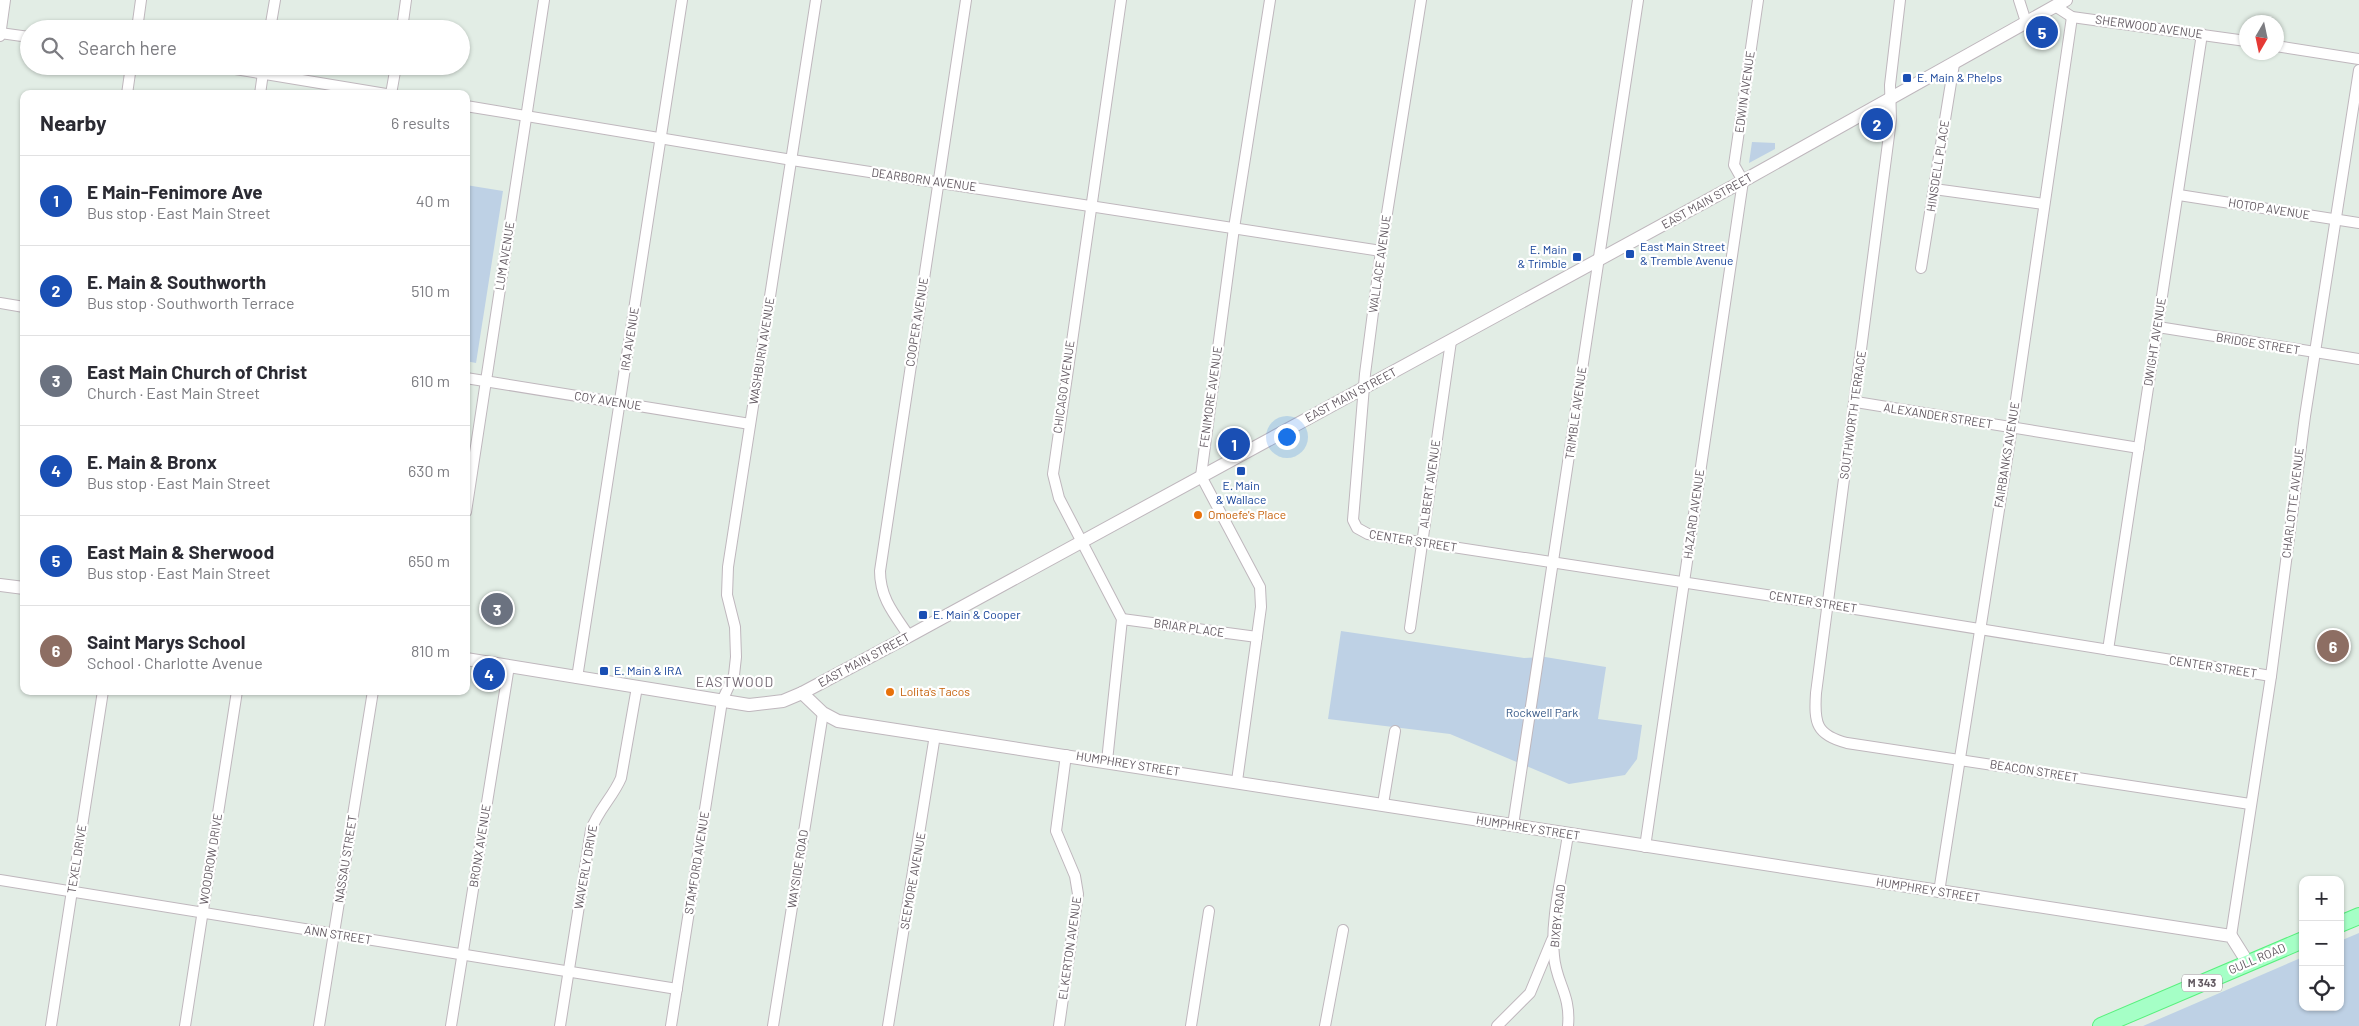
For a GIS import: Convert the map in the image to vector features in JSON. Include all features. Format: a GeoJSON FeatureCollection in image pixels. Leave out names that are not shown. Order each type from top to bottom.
{"type":"FeatureCollection","features":[{"type":"Feature","properties":{"kind":"main road"},"geometry":{"type":"LineString","coordinates":[[2344,922],[2359,916]]}},
{"type":"Feature","properties":{"kind":"main road","name":"GULL ROAD"},"geometry":{"type":"LineString","coordinates":[[2101,1026],[2299,942]]}},
{"type":"Feature","properties":{"kind":"street"},"geometry":{"type":"LineString","coordinates":[[5,0],[0,34],[20,36]]}},
{"type":"Feature","properties":{"kind":"street"},"geometry":{"type":"LineString","coordinates":[[138,20],[141,0]]}},
{"type":"Feature","properties":{"kind":"street"},"geometry":{"type":"LineString","coordinates":[[271,20],[274,0]]}},
{"type":"Feature","properties":{"kind":"street"},"geometry":{"type":"LineString","coordinates":[[403,20],[406,0]]}},
{"type":"Feature","properties":{"kind":"street","name":"LUM AVENUE"},"geometry":{"type":"LineString","coordinates":[[470,486],[544,0]]}},
{"type":"Feature","properties":{"kind":"street","name":"IRA AVENUE"},"geometry":{"type":"LineString","coordinates":[[577,678],[682,0]]}},
{"type":"Feature","properties":{"kind":"street","name":"WASHBURN AVENUE"},"geometry":{"type":"LineString","coordinates":[[722,701],[734,675],[736,658],[735,626],[727,595],[728,567],[816,0]]}},
{"type":"Feature","properties":{"kind":"street","name":"COOPER AVENUE"},"geometry":{"type":"LineString","coordinates":[[909,636],[886,602],[880,585],[880,571],[966,0]]}},
{"type":"Feature","properties":{"kind":"street","name":"CHICAGO AVENUE"},"geometry":{"type":"LineString","coordinates":[[1122,0],[1090,206],[1053,474],[1057,492],[1122,619]]}},
{"type":"Feature","properties":{"kind":"street","name":"FENIMORE AVENUE"},"geometry":{"type":"LineString","coordinates":[[1201,476],[1234,228],[1270,0]]}},
{"type":"Feature","properties":{"kind":"street","name":"WALLACE AVENUE"},"geometry":{"type":"LineString","coordinates":[[1357,528],[1353,520],[1363,388],[1381,251],[1421,0]]}},
{"type":"Feature","properties":{"kind":"street","name":"TRIMBLE AVENUE"},"geometry":{"type":"LineString","coordinates":[[1513,826],[1638,0]]}},
{"type":"Feature","properties":{"kind":"street","name":"EDWIN AVENUE"},"geometry":{"type":"LineString","coordinates":[[1743,181],[1734,165],[1758,0]]}},
{"type":"Feature","properties":{"kind":"street","name":"SOUTHWORTH TERRACE"},"geometry":{"type":"LineString","coordinates":[[1821,732],[1815,708],[1891,120],[1891,97],[1900,0]]}},
{"type":"Feature","properties":{"kind":"street"},"geometry":{"type":"LineString","coordinates":[[2019,0],[2026,22]]}},
{"type":"Feature","properties":{"kind":"street","name":"EAST MAIN STREET"},"geometry":{"type":"LineString","coordinates":[[470,660],[722,701],[766,705],[784,701],[909,636],[1451,341],[1743,181],[2061,3]]}},
{"type":"Feature","properties":{"kind":"street","name":"SHERWOOD AVENUE"},"geometry":{"type":"LineString","coordinates":[[2061,3],[2072,17],[2239,40]]}},
{"type":"Feature","properties":{"kind":"street","name":"FAIRBANKS AVENUE"},"geometry":{"type":"LineString","coordinates":[[1939,892],[2012,427],[2072,17]]}},
{"type":"Feature","properties":{"kind":"street","name":"DWIGHT AVENUE"},"geometry":{"type":"LineString","coordinates":[[2108,650],[2179,195],[2202,34]]}},
{"type":"Feature","properties":{"kind":"street"},"geometry":{"type":"LineString","coordinates":[[2284,47],[2359,59]]}},
{"type":"Feature","properties":{"kind":"street","name":"HINSDELL PLACE"},"geometry":{"type":"LineString","coordinates":[[1921,268],[1954,64]]}},
{"type":"Feature","properties":{"kind":"street","name":"CHARLOTTE AVENUE"},"geometry":{"type":"LineString","coordinates":[[2231,936],[2271,676],[2304,416],[2359,70]]}},
{"type":"Feature","properties":{"kind":"street"},"geometry":{"type":"LineString","coordinates":[[128,90],[130,75]]}},
{"type":"Feature","properties":{"kind":"street"},"geometry":{"type":"LineString","coordinates":[[260,90],[262,75]]}},
{"type":"Feature","properties":{"kind":"street"},"geometry":{"type":"LineString","coordinates":[[289,75],[366,90]]}},
{"type":"Feature","properties":{"kind":"street"},"geometry":{"type":"LineString","coordinates":[[392,90],[394,75]]}},
{"type":"Feature","properties":{"kind":"street","name":"DEARBORN AVENUE"},"geometry":{"type":"LineString","coordinates":[[470,107],[792,160],[938,181],[1381,251]]}},
{"type":"Feature","properties":{"kind":"street","name":"HAZARD AVENUE"},"geometry":{"type":"LineString","coordinates":[[1645,847],[1743,181]]}},
{"type":"Feature","properties":{"kind":"street"},"geometry":{"type":"LineString","coordinates":[[1934,189],[2044,204]]}},
{"type":"Feature","properties":{"kind":"street","name":"HOTOP AVENUE"},"geometry":{"type":"LineString","coordinates":[[2179,195],[2359,223]]}},
{"type":"Feature","properties":{"kind":"street"},"geometry":{"type":"LineString","coordinates":[[0,303],[20,306]]}},
{"type":"Feature","properties":{"kind":"street","name":"BRIDGE STREET"},"geometry":{"type":"LineString","coordinates":[[2158,327],[2359,359]]}},
{"type":"Feature","properties":{"kind":"street","name":"ALBERT AVENUE"},"geometry":{"type":"LineString","coordinates":[[1410,628],[1451,341]]}},
{"type":"Feature","properties":{"kind":"street","name":"COY AVENUE"},"geometry":{"type":"LineString","coordinates":[[470,379],[750,424]]}},
{"type":"Feature","properties":{"kind":"street","name":"ALEXANDER STREET"},"geometry":{"type":"LineString","coordinates":[[1856,402],[2139,448]]}},
{"type":"Feature","properties":{"kind":"street"},"geometry":{"type":"LineString","coordinates":[[1201,476],[1258,579],[1261,607],[1237,781]]}},
{"type":"Feature","properties":{"kind":"street","name":"CENTER STREET"},"geometry":{"type":"LineString","coordinates":[[1357,528],[1368,534],[1827,604],[2271,676]]}},
{"type":"Feature","properties":{"kind":"street"},"geometry":{"type":"LineString","coordinates":[[0,585],[20,588]]}},
{"type":"Feature","properties":{"kind":"street"},"geometry":{"type":"LineString","coordinates":[[1107,761],[1122,619]]}},
{"type":"Feature","properties":{"kind":"street","name":"BRIAR PLACE"},"geometry":{"type":"LineString","coordinates":[[1122,619],[1257,637]]}},
{"type":"Feature","properties":{"kind":"street","name":"BRONX AVENUE"},"geometry":{"type":"LineString","coordinates":[[451,1026],[509,666]]}},
{"type":"Feature","properties":{"kind":"street","name":"WAVERLY DRIVE"},"geometry":{"type":"LineString","coordinates":[[560,1026],[591,830],[598,812],[617,788],[621,778],[637,687]]}},
{"type":"Feature","properties":{"kind":"street","name":"HUMPHREY STREET"},"geometry":{"type":"LineString","coordinates":[[802,693],[823,713],[838,721],[1237,781],[1645,847],[2231,936]]}},
{"type":"Feature","properties":{"kind":"street","name":"TEXEL DRIVE"},"geometry":{"type":"LineString","coordinates":[[51,1026],[102,695]]}},
{"type":"Feature","properties":{"kind":"street","name":"WOODROW DRIVE"},"geometry":{"type":"LineString","coordinates":[[185,1026],[236,695]]}},
{"type":"Feature","properties":{"kind":"street","name":"NASSAU STREET"},"geometry":{"type":"LineString","coordinates":[[320,1026],[333,934],[372,695]]}},
{"type":"Feature","properties":{"kind":"street","name":"STAMFORD AVENUE"},"geometry":{"type":"LineString","coordinates":[[671,1026],[722,701]]}},
{"type":"Feature","properties":{"kind":"street","name":"WAYSIDE ROAD"},"geometry":{"type":"LineString","coordinates":[[773,1026],[823,713]]}},
{"type":"Feature","properties":{"kind":"street"},"geometry":{"type":"LineString","coordinates":[[1383,804],[1395,731]]}},
{"type":"Feature","properties":{"kind":"street","name":"BEACON STREET"},"geometry":{"type":"LineString","coordinates":[[1821,732],[1826,736],[1847,743],[2250,804]]}},
{"type":"Feature","properties":{"kind":"street","name":"SEEMORE AVENUE"},"geometry":{"type":"LineString","coordinates":[[888,1026],[935,735]]}},
{"type":"Feature","properties":{"kind":"street","name":"ELKERTON AVENUE"},"geometry":{"type":"LineString","coordinates":[[1059,1026],[1078,894],[1075,876],[1056,831],[1066,755]]}},
{"type":"Feature","properties":{"kind":"street","name":"BIXBY ROAD"},"geometry":{"type":"LineString","coordinates":[[1568,834],[1553,937],[1555,965],[1568,1001],[1568,1026]]}},
{"type":"Feature","properties":{"kind":"street","name":"ANN STREET"},"geometry":{"type":"LineString","coordinates":[[0,880],[677,989]]}},
{"type":"Feature","properties":{"kind":"street"},"geometry":{"type":"LineString","coordinates":[[1190,1026],[1209,911]]}},
{"type":"Feature","properties":{"kind":"street"},"geometry":{"type":"LineString","coordinates":[[1325,1026],[1343,930]]}},
{"type":"Feature","properties":{"kind":"street"},"geometry":{"type":"LineString","coordinates":[[2231,936],[2248,963]]}},
{"type":"Feature","properties":{"kind":"street"},"geometry":{"type":"LineString","coordinates":[[1497,1026],[1530,992],[1553,937]]}},
{"type":"Feature","properties":{"kind":"green space"},"geometry":{"type":"Polygon","coordinates":[[[1752,142],[1775,143],[1775,149],[1749,163],[1752,142]]]}},
{"type":"Feature","properties":{"kind":"green space"},"geometry":{"type":"Polygon","coordinates":[[[470,186],[503,191],[476,363],[470,362],[470,186]]]}},
{"type":"Feature","properties":{"kind":"green space","name":"Rockwell Park"},"geometry":{"type":"Polygon","coordinates":[[[1341,631],[1524,658],[1545,657],[1606,667],[1598,719],[1642,725],[1637,759],[1625,775],[1569,784],[1450,734],[1328,719],[1341,631]]]}},
{"type":"Feature","properties":{"kind":"green space"},"geometry":{"type":"Polygon","coordinates":[[[2359,933],[2359,1026],[2143,1026],[2299,959],[2299,1011],[2344,1011],[2344,939],[2359,933]]]}},
{"type":"Feature","properties":{"kind":"place","name":"East Main & Sherwood"},"geometry":{"type":"Point","coordinates":[2042,32]}},
{"type":"Feature","properties":{"kind":"place","name":"E. Main & Phelps"},"geometry":{"type":"Point","coordinates":[1907,78]}},
{"type":"Feature","properties":{"kind":"place","name":"E. Main & Southworth"},"geometry":{"type":"Point","coordinates":[1877,124]}},
{"type":"Feature","properties":{"kind":"place","name":"East Main Street & Tremble Avenue"},"geometry":{"type":"Point","coordinates":[1630,254]}},
{"type":"Feature","properties":{"kind":"place","name":"E. Main & Trimble"},"geometry":{"type":"Point","coordinates":[1577,257]}},
{"type":"Feature","properties":{"kind":"place","name":"E Main-Fenimore Ave"},"geometry":{"type":"Point","coordinates":[1234,444]}},
{"type":"Feature","properties":{"kind":"place","name":"E. Main & Wallace"},"geometry":{"type":"Point","coordinates":[1241,471]}},
{"type":"Feature","properties":{"kind":"place","name":"Omoefe's Place"},"geometry":{"type":"Point","coordinates":[1198,515]}},
{"type":"Feature","properties":{"kind":"place","name":"East Main Church of Christ"},"geometry":{"type":"Point","coordinates":[497,609]}},
{"type":"Feature","properties":{"kind":"place","name":"E. Main & Cooper"},"geometry":{"type":"Point","coordinates":[923,615]}},
{"type":"Feature","properties":{"kind":"place","name":"Saint Marys School"},"geometry":{"type":"Point","coordinates":[2333,646]}},
{"type":"Feature","properties":{"kind":"place","name":"E. Main & IRA"},"geometry":{"type":"Point","coordinates":[604,671]}},
{"type":"Feature","properties":{"kind":"place","name":"E. Main & Bronx"},"geometry":{"type":"Point","coordinates":[489,674]}},
{"type":"Feature","properties":{"kind":"place","name":"Lolita's Tacos"},"geometry":{"type":"Point","coordinates":[890,692]}},
{"type":"Feature","properties":{"kind":"district","name":"EASTWOOD"},"geometry":{"type":"Point","coordinates":[735,682]}}]}
